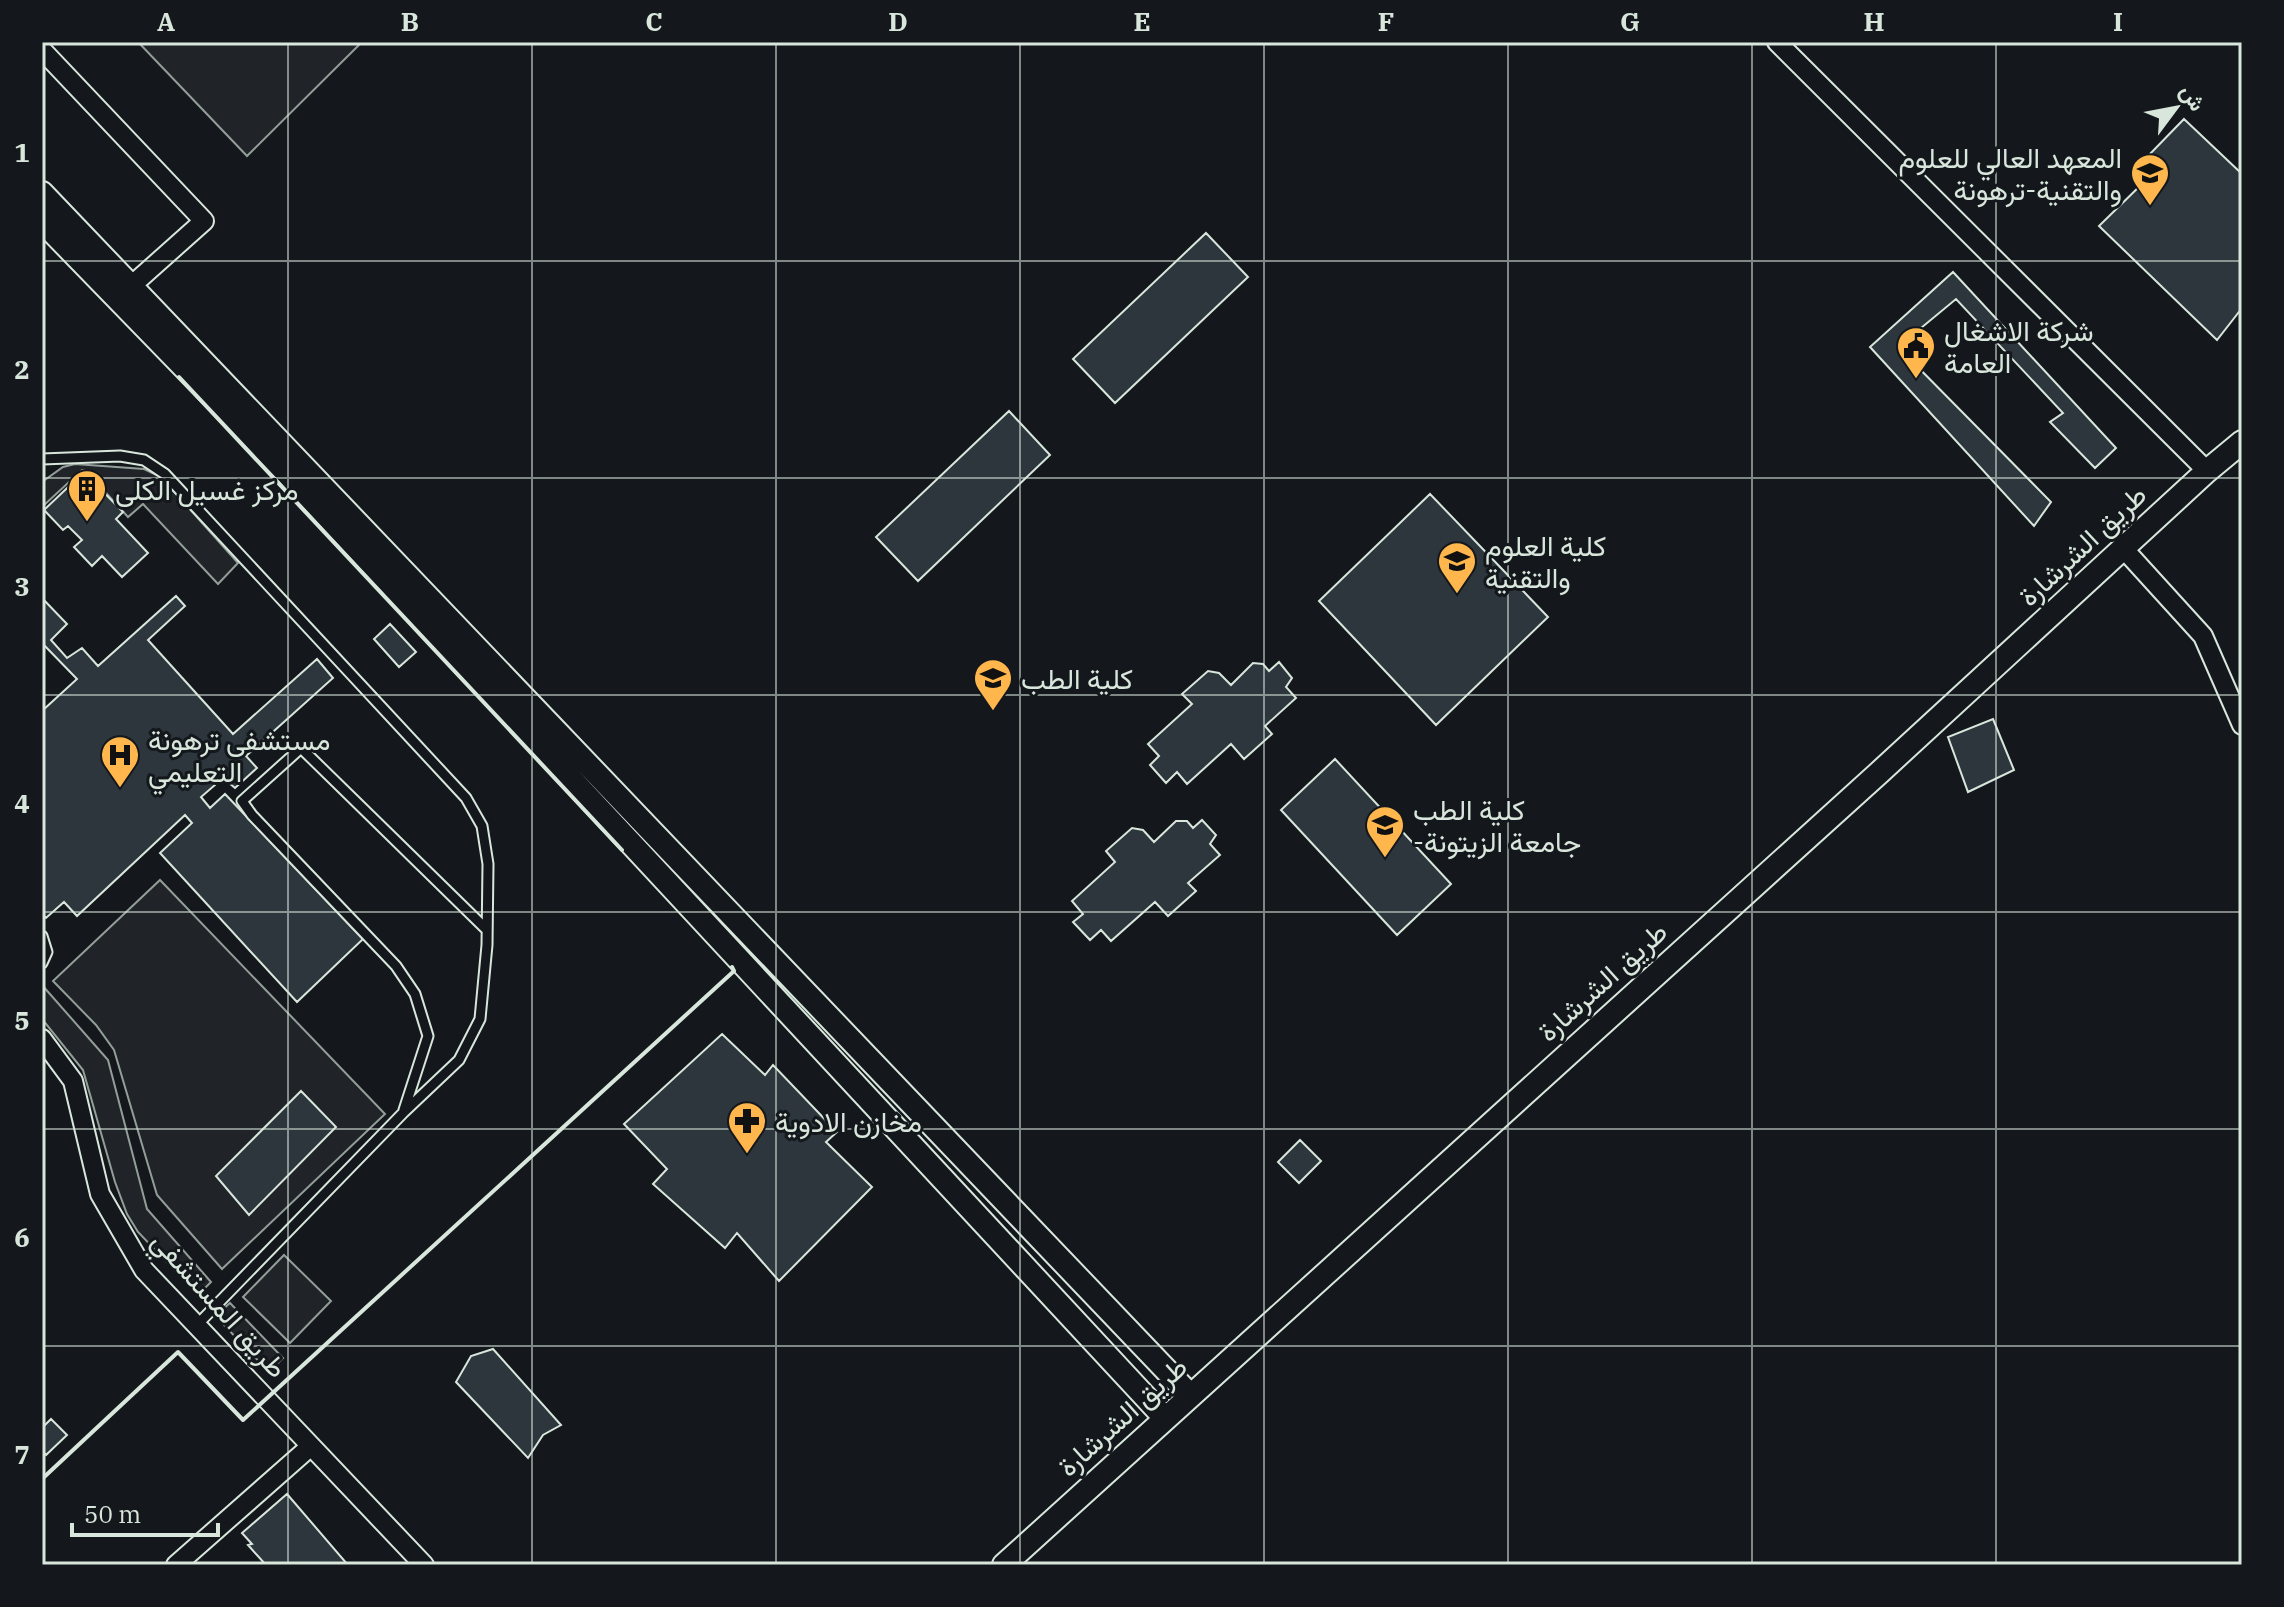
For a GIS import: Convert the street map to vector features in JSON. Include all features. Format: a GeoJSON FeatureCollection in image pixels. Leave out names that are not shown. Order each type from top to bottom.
{"type":"FeatureCollection","features":[{"type":"Feature","properties":{"kind":"street"},"geometry":{"type":"LineString","coordinates":[[1777,42],[2207,471]]}},
{"type":"Feature","properties":{"kind":"street"},"geometry":{"type":"LineString","coordinates":[[42,50],[204,221],[130,287]]}},
{"type":"Feature","properties":{"kind":"street"},"geometry":{"type":"LineString","coordinates":[[42,193],[1190,1395]]}},
{"type":"Feature","properties":{"kind":"street"},"geometry":{"type":"LineString","coordinates":[[42,221],[285,471],[1165,1418]]}},
{"type":"Feature","properties":{"kind":"street","name":"طريق الشرشارة"},"geometry":{"type":"LineString","coordinates":[[1004,1565],[2242,442]]}},
{"type":"Feature","properties":{"kind":"street"},"geometry":{"type":"LineString","coordinates":[[2123,548],[2203,636],[2242,725]]}},
{"type":"Feature","properties":{"kind":"street","name":"طريق المستشفي"},"geometry":{"type":"LineString","coordinates":[[42,1039],[73,1081],[100,1194],[144,1270],[424,1565]]}},
{"type":"Feature","properties":{"kind":"street"},"geometry":{"type":"LineString","coordinates":[[187,1561],[311,1446]]}},
{"type":"Feature","properties":{"kind":"lane"},"geometry":{"type":"LineString","coordinates":[[42,459],[120,456],[144,460],[165,474],[466,798],[482,826],[486,851],[487,930],[480,1019],[459,1060],[403,1113],[197,1325]]}},
{"type":"Feature","properties":{"kind":"lane"},"geometry":{"type":"LineString","coordinates":[[403,1113],[428,1036],[415,994],[396,966],[242,801],[301,748],[487,930]]}},
{"type":"Feature","properties":{"kind":"lane"},"geometry":{"type":"LineString","coordinates":[[42,936],[47,952],[42,963]]}},
{"type":"Feature","properties":{"kind":"shaded area"},"geometry":{"type":"Polygon","coordinates":[[[138,42],[362,42],[247,156],[138,42]]]}},
{"type":"Feature","properties":{"kind":"shaded area"},"geometry":{"type":"Polygon","coordinates":[[[75,464],[144,469],[161,477],[238,563],[218,584],[143,504],[128,517],[86,471],[82,470],[42,507],[42,482],[63,467],[75,464]]]}},
{"type":"Feature","properties":{"kind":"shaded area"},"geometry":{"type":"Polygon","coordinates":[[[160,880],[385,1114],[222,1269],[157,1195],[114,1050],[96,1025],[53,981],[160,880]]]}},
{"type":"Feature","properties":{"kind":"shaded area"},"geometry":{"type":"Polygon","coordinates":[[[42,985],[108,1060],[147,1209],[211,1282],[198,1295],[138,1232],[127,1214],[83,1070],[42,1019],[42,985]]]}},
{"type":"Feature","properties":{"kind":"shaded area"},"geometry":{"type":"Polygon","coordinates":[[[284,1255],[331,1301],[290,1343],[243,1297],[284,1255]]]}},
{"type":"Feature","properties":{"kind":"shaded area"},"geometry":{"type":"Polygon","coordinates":[[[230,1303],[283,1358],[269,1372],[223,1324],[222,1310],[230,1303]]]}},
{"type":"Feature","properties":{"kind":"building","name":"المعهد العالي للعلوم والتقنية-ترهونة"},"geometry":{"type":"Polygon","coordinates":[[[2184,119],[2242,174],[2242,308],[2217,340],[2099,226],[2148,178],[2144,171],[2147,157],[2184,119]]]}},
{"type":"Feature","properties":{"kind":"building"},"geometry":{"type":"Polygon","coordinates":[[[1206,233],[1248,277],[1115,403],[1073,359],[1206,233]]]}},
{"type":"Feature","properties":{"kind":"building","name":"شركة الاشغال العامة"},"geometry":{"type":"Polygon","coordinates":[[[1953,272],[2116,448],[2095,468],[2050,422],[2063,413],[1956,299],[1898,347],[2051,502],[2034,526],[1870,347],[1953,272]]]}},
{"type":"Feature","properties":{"kind":"building"},"geometry":{"type":"Polygon","coordinates":[[[1009,411],[1050,455],[918,581],[876,537],[1009,411]]]}},
{"type":"Feature","properties":{"kind":"building","name":"مركز غسيل الكلى"},"geometry":{"type":"Polygon","coordinates":[[[84,472],[123,512],[116,519],[148,553],[122,577],[102,556],[92,566],[74,547],[82,540],[68,526],[63,530],[44,510],[84,472]]]}},
{"type":"Feature","properties":{"kind":"building"},"geometry":{"type":"Polygon","coordinates":[[[1430,494],[1548,617],[1436,725],[1319,601],[1430,494]]]}},
{"type":"Feature","properties":{"kind":"building","name":"مستشفى ترهونة التعليمي"},"geometry":{"type":"Polygon","coordinates":[[[176,596],[185,606],[148,640],[233,734],[317,659],[333,678],[246,756],[257,768],[235,788],[223,778],[201,797],[210,808],[225,794],[363,939],[297,1002],[160,853],[192,823],[185,815],[77,916],[64,902],[46,918],[42,914],[42,711],[77,679],[42,643],[42,598],[67,624],[51,640],[67,658],[82,648],[98,666],[176,596]]]}},
{"type":"Feature","properties":{"kind":"building"},"geometry":{"type":"Polygon","coordinates":[[[390,624],[416,652],[399,667],[374,639],[390,624]]]}},
{"type":"Feature","properties":{"kind":"building"},"geometry":{"type":"Polygon","coordinates":[[[1279,662],[1292,678],[1286,687],[1296,698],[1265,726],[1272,734],[1244,759],[1231,744],[1187,784],[1177,772],[1166,783],[1150,765],[1159,756],[1148,744],[1192,704],[1182,694],[1208,671],[1219,673],[1231,685],[1253,663],[1263,664],[1269,671],[1279,662]]]}},
{"type":"Feature","properties":{"kind":"building"},"geometry":{"type":"Polygon","coordinates":[[[1993,719],[2014,770],[1968,792],[1948,737],[1993,719]]]}},
{"type":"Feature","properties":{"kind":"building"},"geometry":{"type":"Polygon","coordinates":[[[1335,759],[1451,884],[1397,935],[1281,810],[1335,759]]]}},
{"type":"Feature","properties":{"kind":"building"},"geometry":{"type":"Polygon","coordinates":[[[1202,820],[1216,835],[1210,844],[1220,855],[1188,883],[1196,891],[1168,916],[1155,902],[1111,941],[1101,930],[1090,940],[1073,922],[1083,914],[1072,901],[1115,862],[1106,851],[1132,828],[1143,830],[1154,842],[1176,821],[1187,821],[1193,828],[1202,820]]]}},
{"type":"Feature","properties":{"kind":"building","name":"مخازن الادوية"},"geometry":{"type":"Polygon","coordinates":[[[722,1034],[765,1075],[773,1065],[837,1132],[826,1142],[872,1187],[779,1281],[737,1233],[725,1248],[653,1184],[667,1169],[624,1124],[722,1034]]]}},
{"type":"Feature","properties":{"kind":"building"},"geometry":{"type":"Polygon","coordinates":[[[301,1091],[336,1127],[249,1215],[216,1176],[301,1091]]]}},
{"type":"Feature","properties":{"kind":"building"},"geometry":{"type":"Polygon","coordinates":[[[1300,1140],[1321,1161],[1299,1183],[1278,1162],[1300,1140]]]}},
{"type":"Feature","properties":{"kind":"building"},"geometry":{"type":"Polygon","coordinates":[[[493,1349],[561,1425],[543,1435],[528,1458],[456,1382],[471,1356],[493,1349]]]}},
{"type":"Feature","properties":{"kind":"building"},"geometry":{"type":"Polygon","coordinates":[[[51,1419],[67,1435],[46,1455],[42,1451],[42,1428],[51,1419]]]}},
{"type":"Feature","properties":{"kind":"building"},"geometry":{"type":"Polygon","coordinates":[[[287,1494],[348,1565],[266,1565],[248,1545],[252,1544],[242,1533],[287,1494]]]}},
{"type":"Feature","properties":{"kind":"wall"},"geometry":{"type":"LineString","coordinates":[[179,377],[622,850]]}},
{"type":"Feature","properties":{"kind":"wall"},"geometry":{"type":"LineString","coordinates":[[42,1479],[178,1352],[243,1420],[734,971],[732,967]]}},
{"type":"Feature","properties":{"kind":"place","name":"المعهد العالي للعلوم والتقنية-ترهونة"},"geometry":{"type":"Point","coordinates":[2150,207]}},
{"type":"Feature","properties":{"kind":"place","name":"شركة الاشغال العامة"},"geometry":{"type":"Point","coordinates":[1916,380]}},
{"type":"Feature","properties":{"kind":"place","name":"مركز غسيل الكلى"},"geometry":{"type":"Point","coordinates":[87,523]}},
{"type":"Feature","properties":{"kind":"place","name":"كلية العلوم والتقنية"},"geometry":{"type":"Point","coordinates":[1457,595]}},
{"type":"Feature","properties":{"kind":"place","name":"كلية الطب"},"geometry":{"type":"Point","coordinates":[993,712]}},
{"type":"Feature","properties":{"kind":"place","name":"مستشفى ترهونة التعليمي"},"geometry":{"type":"Point","coordinates":[120,789]}},
{"type":"Feature","properties":{"kind":"place","name":"كلية الطب -جامعة الزيتونة"},"geometry":{"type":"Point","coordinates":[1385,859]}},
{"type":"Feature","properties":{"kind":"place","name":"مخازن الادوية"},"geometry":{"type":"Point","coordinates":[747,1155]}}]}
